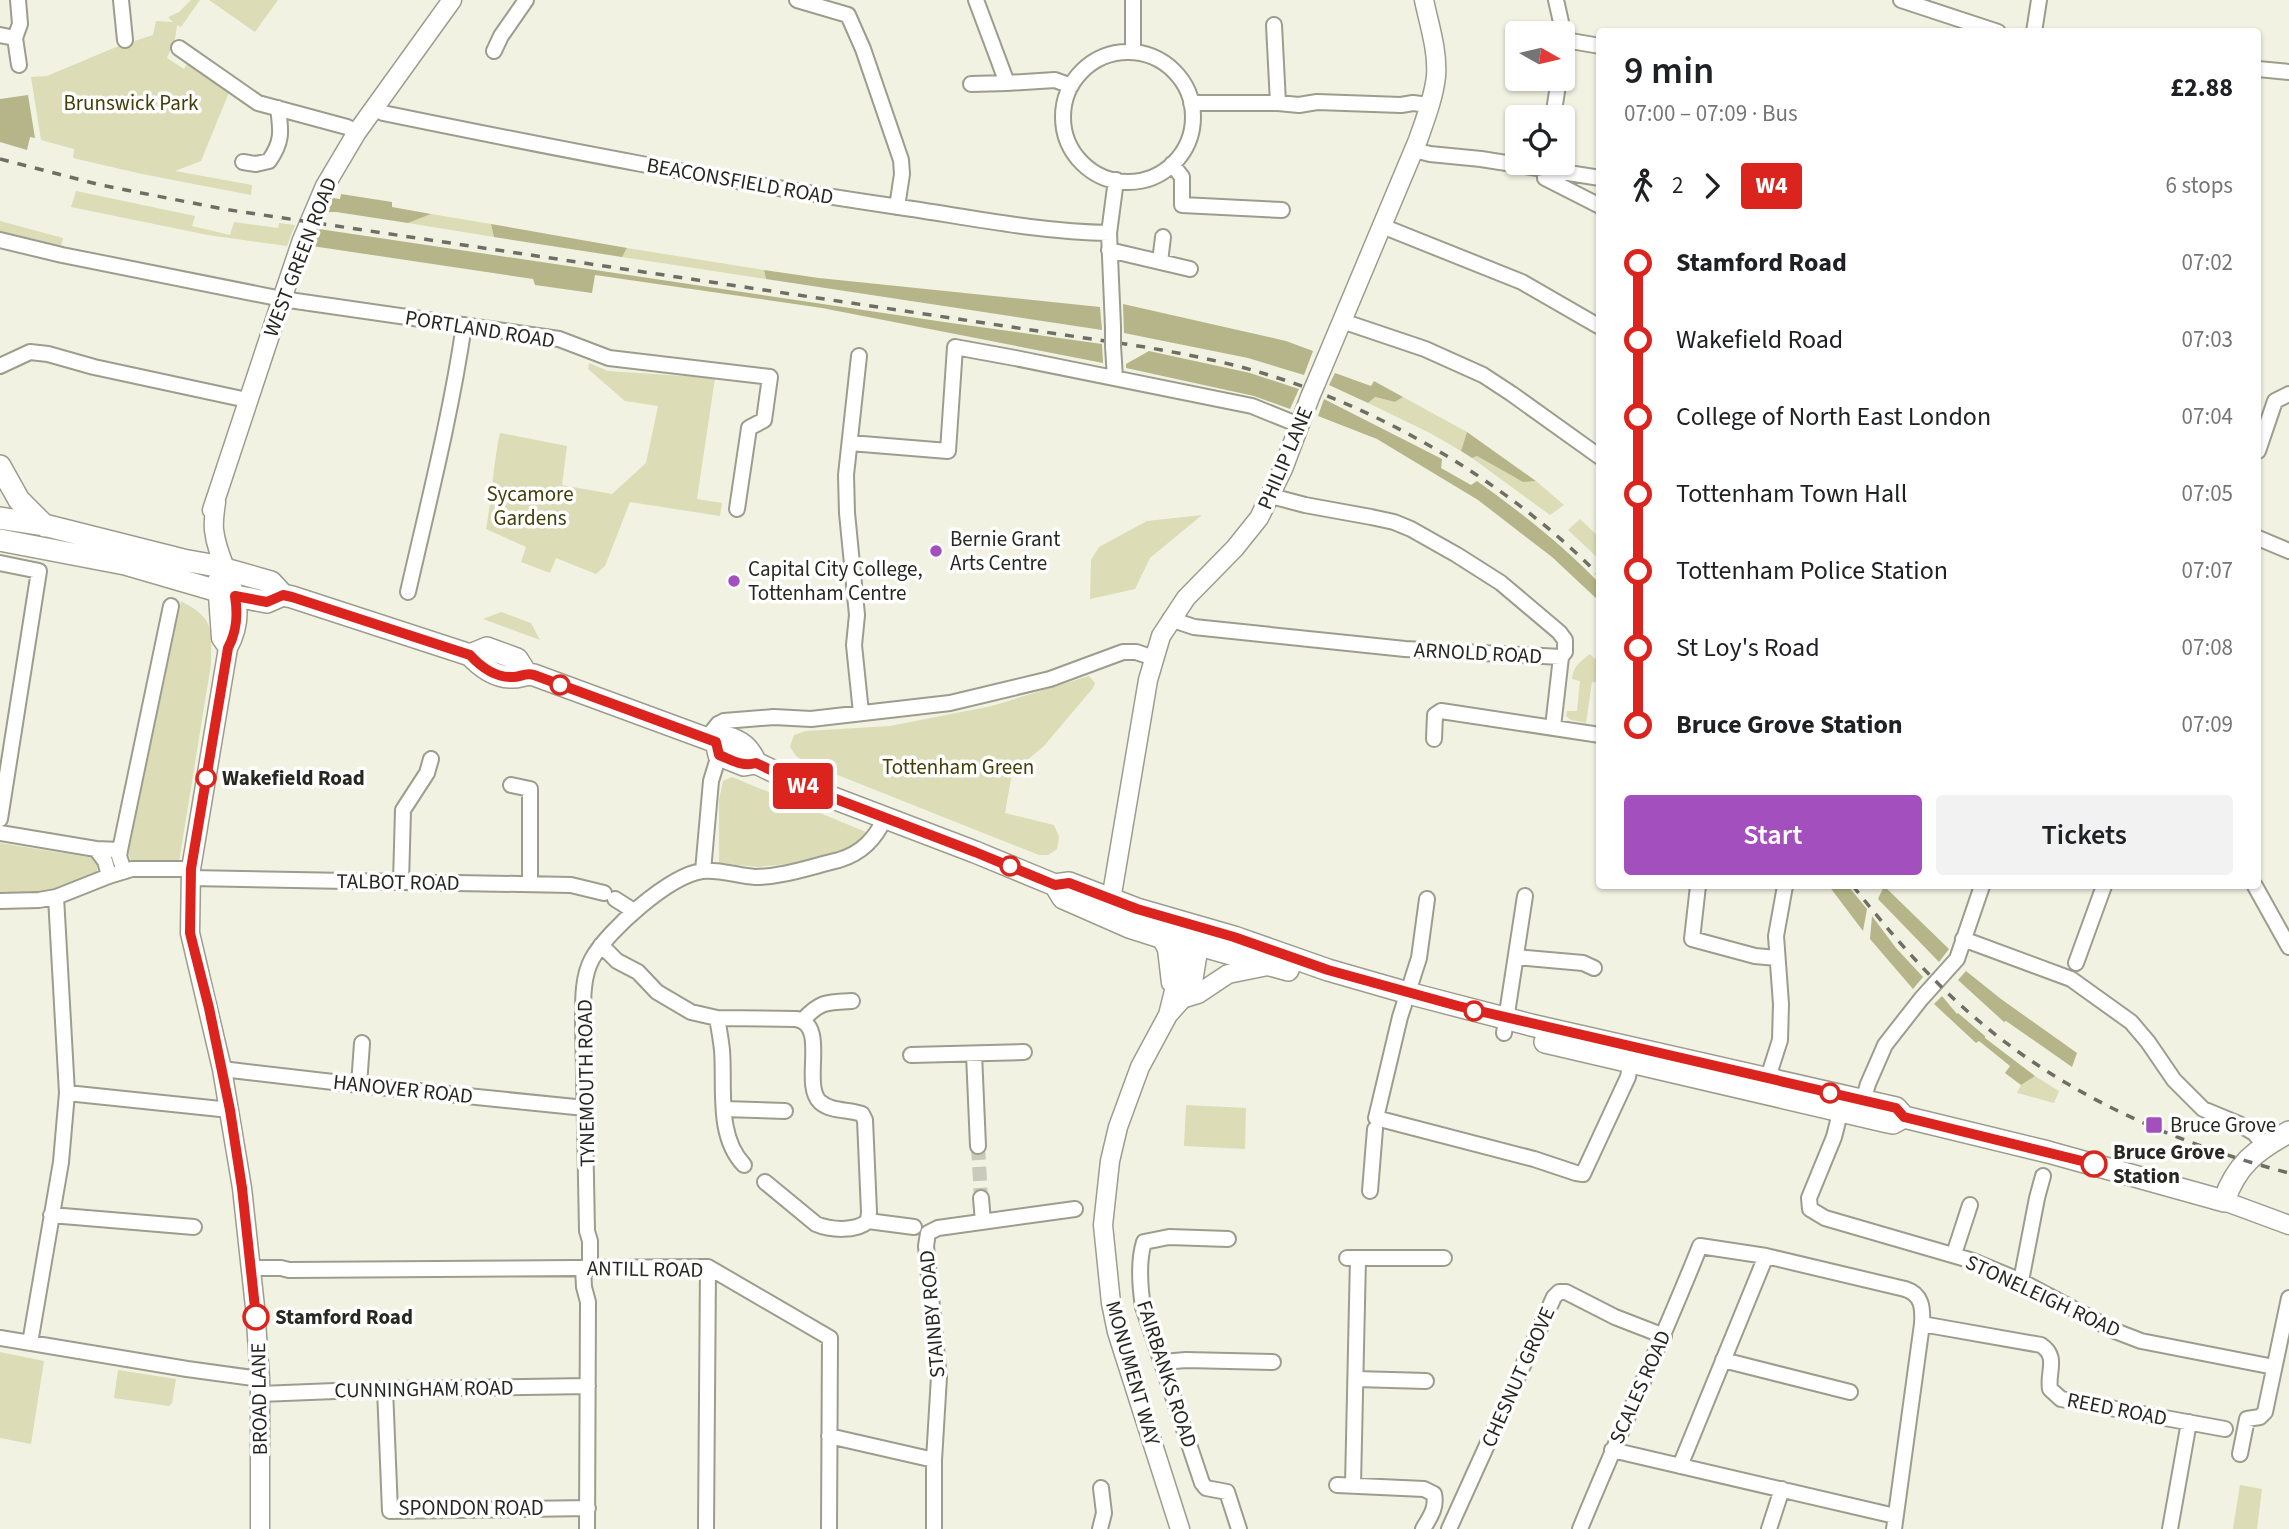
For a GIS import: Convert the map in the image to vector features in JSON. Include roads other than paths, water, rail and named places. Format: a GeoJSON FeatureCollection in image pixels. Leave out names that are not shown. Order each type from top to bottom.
{"type":"FeatureCollection","features":[{"type":"Feature","properties":{"kind":"highway"},"geometry":{"type":"LineString","coordinates":[[0,466],[19,500],[60,540],[82,555]]}},
{"type":"Feature","properties":{"kind":"highway"},"geometry":{"type":"LineString","coordinates":[[0,517],[44,525],[271,582],[283,595],[470,655],[481,667],[499,674],[512,677],[526,673],[714,745],[744,765],[756,763],[815,791],[1055,885],[1069,883],[1161,938],[1194,939],[1328,970],[1406,999]]}},
{"type":"Feature","properties":{"kind":"highway"},"geometry":{"type":"LineString","coordinates":[[0,540],[125,564],[226,594],[267,602],[283,595]]}},
{"type":"Feature","properties":{"kind":"highway"},"geometry":{"type":"LineString","coordinates":[[1109,909],[1272,965],[1632,1056],[1852,1106],[1896,1108],[1904,1117],[2026,1146],[2224,1201],[2240,1167],[2289,1132]]}},
{"type":"Feature","properties":{"kind":"main road","name":"WEST GREEN ROAD"},"geometry":{"type":"LineString","coordinates":[[226,594],[214,530],[216,502],[247,400],[302,240],[325,186],[357,132],[452,0]]}},
{"type":"Feature","properties":{"kind":"main road","name":"PHILIP LANE"},"geometry":{"type":"LineString","coordinates":[[1109,909],[1154,657],[1161,636],[1186,597],[1251,530],[1271,496],[1414,150],[1429,105],[1436,73],[1424,0]]}},
{"type":"Feature","properties":{"kind":"main road","name":"BROAD LANE"},"geometry":{"type":"LineString","coordinates":[[226,594],[236,627],[228,648],[191,873],[190,933],[230,1110],[251,1268],[260,1386],[260,1529]]}},
{"type":"Feature","properties":{"kind":"main road"},"geometry":{"type":"LineString","coordinates":[[1161,938],[1167,949],[1179,994],[1198,994],[1228,974],[1272,965]]}},
{"type":"Feature","properties":{"kind":"main road","name":"MONUMENT WAY"},"geometry":{"type":"LineString","coordinates":[[1180,1529],[1117,1332],[1102,1225],[1107,1179],[1118,1127],[1140,1067],[1179,994],[1192,988],[1194,939]]}},
{"type":"Feature","properties":{"kind":"main road"},"geometry":{"type":"LineString","coordinates":[[2224,1201],[2289,1225]]}},
{"type":"Feature","properties":{"kind":"street"},"geometry":{"type":"LineString","coordinates":[[18,0],[20,24],[7,36],[19,65]]}},
{"type":"Feature","properties":{"kind":"street"},"geometry":{"type":"LineString","coordinates":[[121,0],[125,40]]}},
{"type":"Feature","properties":{"kind":"street"},"geometry":{"type":"LineString","coordinates":[[494,51],[526,0]]}},
{"type":"Feature","properties":{"kind":"street"},"geometry":{"type":"LineString","coordinates":[[797,0],[848,16]]}},
{"type":"Feature","properties":{"kind":"street"},"geometry":{"type":"LineString","coordinates":[[849,0],[848,16],[863,49],[901,160],[902,174],[897,207]]}},
{"type":"Feature","properties":{"kind":"street"},"geometry":{"type":"LineString","coordinates":[[976,0],[1007,83]]}},
{"type":"Feature","properties":{"kind":"street"},"geometry":{"type":"LineString","coordinates":[[1133,0],[1133,52]]}},
{"type":"Feature","properties":{"kind":"street"},"geometry":{"type":"LineString","coordinates":[[1556,0],[1561,21]]}},
{"type":"Feature","properties":{"kind":"street"},"geometry":{"type":"LineString","coordinates":[[1901,0],[1986,28]]}},
{"type":"Feature","properties":{"kind":"street"},"geometry":{"type":"LineString","coordinates":[[2035,28],[2039,0]]}},
{"type":"Feature","properties":{"kind":"street"},"geometry":{"type":"LineString","coordinates":[[1274,25],[1278,103]]}},
{"type":"Feature","properties":{"kind":"street"},"geometry":{"type":"LineString","coordinates":[[1575,42],[1596,45]]}},
{"type":"Feature","properties":{"kind":"street"},"geometry":{"type":"LineString","coordinates":[[1119,52],[1153,57],[1170,67],[1183,83],[1191,103],[1192,121],[1185,147],[1172,164],[1143,180],[1116,180],[1091,170],[1070,145],[1065,132],[1064,105],[1071,86],[1083,70],[1100,58],[1119,52]]}},
{"type":"Feature","properties":{"kind":"street"},"geometry":{"type":"LineString","coordinates":[[183,55],[258,103],[357,132]]}},
{"type":"Feature","properties":{"kind":"street"},"geometry":{"type":"LineString","coordinates":[[2261,69],[2289,72]]}},
{"type":"Feature","properties":{"kind":"street"},"geometry":{"type":"LineString","coordinates":[[971,84],[1055,80],[1071,86]]}},
{"type":"Feature","properties":{"kind":"street"},"geometry":{"type":"LineString","coordinates":[[1191,103],[1429,105]]}},
{"type":"Feature","properties":{"kind":"street"},"geometry":{"type":"LineString","coordinates":[[243,162],[256,164],[269,161],[279,148],[281,134],[278,108]]}},
{"type":"Feature","properties":{"kind":"street","name":"BEACONSFIELD ROAD"},"geometry":{"type":"LineString","coordinates":[[374,108],[383,113],[682,172],[897,207],[1086,233],[1109,233]]}},
{"type":"Feature","properties":{"kind":"street"},"geometry":{"type":"LineString","coordinates":[[1414,150],[1505,162]]}},
{"type":"Feature","properties":{"kind":"street"},"geometry":{"type":"LineString","coordinates":[[1172,164],[1182,177],[1182,205],[1282,210]]}},
{"type":"Feature","properties":{"kind":"street"},"geometry":{"type":"LineString","coordinates":[[1575,173],[1596,178],[1586,198]]}},
{"type":"Feature","properties":{"kind":"street"},"geometry":{"type":"LineString","coordinates":[[1545,175],[1545,178],[1596,204]]}},
{"type":"Feature","properties":{"kind":"street"},"geometry":{"type":"LineString","coordinates":[[1115,378],[1109,233],[1116,180]]}},
{"type":"Feature","properties":{"kind":"street"},"geometry":{"type":"LineString","coordinates":[[1382,226],[1522,282],[1596,325]]}},
{"type":"Feature","properties":{"kind":"street"},"geometry":{"type":"LineString","coordinates":[[1160,262],[1163,237]]}},
{"type":"Feature","properties":{"kind":"street","name":"PORTLAND ROAD"},"geometry":{"type":"LineString","coordinates":[[0,240],[282,299],[559,339],[609,358],[770,377],[764,420],[749,428],[737,509]]}},
{"type":"Feature","properties":{"kind":"street"},"geometry":{"type":"LineString","coordinates":[[1109,250],[1190,269]]}},
{"type":"Feature","properties":{"kind":"street"},"geometry":{"type":"LineString","coordinates":[[1342,321],[1425,349],[1483,375],[1596,454]]}},
{"type":"Feature","properties":{"kind":"street"},"geometry":{"type":"LineString","coordinates":[[408,592],[450,408],[464,325]]}},
{"type":"Feature","properties":{"kind":"street"},"geometry":{"type":"LineString","coordinates":[[850,443],[948,451],[955,347],[1252,406],[1299,425]]}},
{"type":"Feature","properties":{"kind":"street"},"geometry":{"type":"LineString","coordinates":[[0,366],[30,352],[48,354],[94,367],[247,400]]}},
{"type":"Feature","properties":{"kind":"street"},"geometry":{"type":"LineString","coordinates":[[859,356],[846,475],[857,615],[854,645],[861,713]]}},
{"type":"Feature","properties":{"kind":"street"},"geometry":{"type":"LineString","coordinates":[[2261,443],[2275,401],[2289,394]]}},
{"type":"Feature","properties":{"kind":"street","name":"ARNOLD ROAD"},"geometry":{"type":"LineString","coordinates":[[1170,619],[1194,627],[1392,648],[1561,657],[1565,652],[1565,640],[1559,632],[1501,583],[1411,529],[1371,517],[1271,496]]}},
{"type":"Feature","properties":{"kind":"street"},"geometry":{"type":"LineString","coordinates":[[2261,539],[2289,551]]}},
{"type":"Feature","properties":{"kind":"street"},"geometry":{"type":"LineString","coordinates":[[0,563],[39,571],[0,819]]}},
{"type":"Feature","properties":{"kind":"street"},"geometry":{"type":"LineString","coordinates":[[124,871],[119,856],[120,850],[171,606]]}},
{"type":"Feature","properties":{"kind":"street"},"geometry":{"type":"LineString","coordinates":[[885,818],[872,841],[848,858],[756,877],[703,871],[718,724],[724,720],[774,717],[811,719],[950,703],[1050,679],[1123,652],[1154,657]]}},
{"type":"Feature","properties":{"kind":"street"},"geometry":{"type":"LineString","coordinates":[[1553,727],[1561,657]]}},
{"type":"Feature","properties":{"kind":"street"},"geometry":{"type":"LineString","coordinates":[[1434,738],[1435,715],[1441,711],[1596,734]]}},
{"type":"Feature","properties":{"kind":"street"},"geometry":{"type":"LineString","coordinates":[[401,882],[403,810],[427,773],[431,759]]}},
{"type":"Feature","properties":{"kind":"street"},"geometry":{"type":"LineString","coordinates":[[511,785],[530,789],[530,884]]}},
{"type":"Feature","properties":{"kind":"street"},"geometry":{"type":"LineString","coordinates":[[0,833],[96,849],[120,850]]}},
{"type":"Feature","properties":{"kind":"street"},"geometry":{"type":"LineString","coordinates":[[96,849],[105,861],[109,876]]}},
{"type":"Feature","properties":{"kind":"street"},"geometry":{"type":"LineString","coordinates":[[0,901],[56,897],[109,876],[139,868],[191,873]]}},
{"type":"Feature","properties":{"kind":"street","name":"TYNEMOUTH ROAD"},"geometry":{"type":"LineString","coordinates":[[587,1529],[587,1297],[584,1287],[590,1241],[587,1231],[584,998],[590,961],[601,945],[634,911],[678,881],[703,871]]}},
{"type":"Feature","properties":{"kind":"street","name":"TALBOT ROAD"},"geometry":{"type":"LineString","coordinates":[[191,873],[401,882],[571,884],[610,896],[634,911]]}},
{"type":"Feature","properties":{"kind":"street"},"geometry":{"type":"LineString","coordinates":[[1698,889],[1692,939],[1755,956],[1777,958]]}},
{"type":"Feature","properties":{"kind":"street"},"geometry":{"type":"LineString","coordinates":[[1765,1086],[1780,1040],[1782,1004],[1776,936],[1784,889]]}},
{"type":"Feature","properties":{"kind":"street"},"geometry":{"type":"LineString","coordinates":[[1852,1106],[1885,1045],[1921,999],[1953,965],[1981,889]]}},
{"type":"Feature","properties":{"kind":"street"},"geometry":{"type":"LineString","coordinates":[[2076,963],[2103,889]]}},
{"type":"Feature","properties":{"kind":"street"},"geometry":{"type":"LineString","coordinates":[[2257,889],[2289,947]]}},
{"type":"Feature","properties":{"kind":"street"},"geometry":{"type":"LineString","coordinates":[[1505,1026],[1525,896]]}},
{"type":"Feature","properties":{"kind":"street"},"geometry":{"type":"LineString","coordinates":[[30,1343],[64,1137],[66,1093],[56,897]]}},
{"type":"Feature","properties":{"kind":"street"},"geometry":{"type":"LineString","coordinates":[[1370,1191],[1378,1175],[1376,1124],[1392,1046],[1419,958],[1427,899]]}},
{"type":"Feature","properties":{"kind":"street"},"geometry":{"type":"LineString","coordinates":[[1963,939],[2071,979],[2131,1022],[2174,1080],[2203,1109],[2239,1124],[2254,1133],[2266,1146]]}},
{"type":"Feature","properties":{"kind":"street"},"geometry":{"type":"LineString","coordinates":[[601,945],[617,961],[638,972],[657,992],[691,1012],[717,1018],[803,1020],[809,1024],[813,1091],[817,1098],[829,1108],[862,1114],[865,1120],[868,1221]]}},
{"type":"Feature","properties":{"kind":"street"},"geometry":{"type":"LineString","coordinates":[[1516,957],[1583,963],[1594,968]]}},
{"type":"Feature","properties":{"kind":"street"},"geometry":{"type":"LineString","coordinates":[[803,1020],[823,1003],[852,1002]]}},
{"type":"Feature","properties":{"kind":"street"},"geometry":{"type":"LineString","coordinates":[[717,1018],[722,1049],[728,1140],[744,1165]]}},
{"type":"Feature","properties":{"kind":"street"},"geometry":{"type":"LineString","coordinates":[[359,1086],[362,1043]]}},
{"type":"Feature","properties":{"kind":"street"},"geometry":{"type":"LineString","coordinates":[[911,1055],[1024,1052]]}},
{"type":"Feature","properties":{"kind":"street"},"geometry":{"type":"LineString","coordinates":[[974,1054],[978,1146]]}},
{"type":"Feature","properties":{"kind":"street"},"geometry":{"type":"LineString","coordinates":[[1376,1124],[1534,1159],[1583,1174],[1628,1077],[1632,1056]]}},
{"type":"Feature","properties":{"kind":"street","name":"HANOVER ROAD"},"geometry":{"type":"LineString","coordinates":[[222,1069],[359,1086],[585,1108]]}},
{"type":"Feature","properties":{"kind":"street"},"geometry":{"type":"LineString","coordinates":[[66,1093],[230,1110]]}},
{"type":"Feature","properties":{"kind":"street","name":"STONELEIGH ROAD"},"geometry":{"type":"LineString","coordinates":[[1852,1106],[1834,1137],[1809,1198],[1810,1209],[1825,1218],[1954,1254],[2021,1281],[2115,1331],[2136,1339],[2166,1347],[2280,1358]]}},
{"type":"Feature","properties":{"kind":"street"},"geometry":{"type":"LineString","coordinates":[[724,1109],[785,1111]]}},
{"type":"Feature","properties":{"kind":"street"},"geometry":{"type":"LineString","coordinates":[[2021,1281],[2043,1176]]}},
{"type":"Feature","properties":{"kind":"street"},"geometry":{"type":"LineString","coordinates":[[765,1182],[823,1227],[859,1227],[868,1221],[921,1230]]}},
{"type":"Feature","properties":{"kind":"street"},"geometry":{"type":"LineString","coordinates":[[981,1198],[983,1222]]}},
{"type":"Feature","properties":{"kind":"street"},"geometry":{"type":"LineString","coordinates":[[1954,1254],[1970,1205]]}},
{"type":"Feature","properties":{"kind":"street","name":"STAINBY ROAD"},"geometry":{"type":"LineString","coordinates":[[934,1529],[934,1460],[939,1377],[926,1246],[921,1230],[1075,1209]]}},
{"type":"Feature","properties":{"kind":"street"},"geometry":{"type":"LineString","coordinates":[[51,1215],[194,1227]]}},
{"type":"Feature","properties":{"kind":"street","name":"FAIRBANKS ROAD"},"geometry":{"type":"LineString","coordinates":[[1228,1239],[1169,1237],[1144,1242],[1141,1251],[1141,1296],[1202,1483],[1206,1488],[1227,1492],[1239,1529]]}},
{"type":"Feature","properties":{"kind":"street","name":"SCALES ROAD"},"geometry":{"type":"LineString","coordinates":[[1580,1529],[1700,1246],[1766,1256]]}},
{"type":"Feature","properties":{"kind":"street"},"geometry":{"type":"LineString","coordinates":[[1612,1450],[1680,1466],[1782,1489],[1895,1522],[1922,1324],[1921,1303],[1916,1294],[1905,1289],[1766,1256],[1680,1466]]}},
{"type":"Feature","properties":{"kind":"street"},"geometry":{"type":"LineString","coordinates":[[1353,1485],[1356,1378],[1353,1258],[1444,1258]]}},
{"type":"Feature","properties":{"kind":"street"},"geometry":{"type":"LineString","coordinates":[[706,1529],[708,1267]]}},
{"type":"Feature","properties":{"kind":"street","name":"ANTILL ROAD"},"geometry":{"type":"LineString","coordinates":[[251,1268],[708,1267],[830,1338],[829,1529]]}},
{"type":"Feature","properties":{"kind":"street","name":"CHESNUT GROVE"},"geometry":{"type":"LineString","coordinates":[[1449,1529],[1554,1297],[1559,1292],[1566,1292],[1615,1317],[1664,1336]]}},
{"type":"Feature","properties":{"kind":"street"},"geometry":{"type":"LineString","coordinates":[[2240,1454],[2247,1419],[2260,1417],[2265,1412],[2280,1358],[2289,1298]]}},
{"type":"Feature","properties":{"kind":"street","name":"REED ROAD"},"geometry":{"type":"LineString","coordinates":[[1922,1324],[2041,1345],[2049,1351],[2052,1360],[2050,1389],[2061,1399],[2225,1429]]}},
{"type":"Feature","properties":{"kind":"street"},"geometry":{"type":"LineString","coordinates":[[0,1338],[187,1369],[260,1386]]}},
{"type":"Feature","properties":{"kind":"street"},"geometry":{"type":"LineString","coordinates":[[1723,1360],[1850,1392]]}},
{"type":"Feature","properties":{"kind":"street"},"geometry":{"type":"LineString","coordinates":[[1163,1362],[1273,1362]]}},
{"type":"Feature","properties":{"kind":"street"},"geometry":{"type":"LineString","coordinates":[[1356,1378],[1426,1381]]}},
{"type":"Feature","properties":{"kind":"street","name":"CUNNINGHAM ROAD"},"geometry":{"type":"LineString","coordinates":[[260,1386],[385,1389],[588,1386]]}},
{"type":"Feature","properties":{"kind":"street","name":"SPONDON ROAD"},"geometry":{"type":"LineString","coordinates":[[385,1389],[390,1511],[588,1508]]}},
{"type":"Feature","properties":{"kind":"street","name":"REED ROAD"},"geometry":{"type":"LineString","coordinates":[[2170,1529],[2189,1422]]}},
{"type":"Feature","properties":{"kind":"street"},"geometry":{"type":"LineString","coordinates":[[829,1436],[934,1460]]}},
{"type":"Feature","properties":{"kind":"street"},"geometry":{"type":"LineString","coordinates":[[1337,1485],[1424,1489],[1434,1494],[1433,1511],[1423,1529]]}},
{"type":"Feature","properties":{"kind":"street"},"geometry":{"type":"LineString","coordinates":[[1100,1529],[1104,1513],[1101,1488]]}},
{"type":"Feature","properties":{"kind":"street"},"geometry":{"type":"LineString","coordinates":[[1769,1529],[1782,1489]]}},
{"type":"Feature","properties":{"kind":"tunnel"},"geometry":{"type":"LineString","coordinates":[[978,1146],[981,1198]]}},
{"type":"Feature","properties":{"kind":"railway"},"geometry":{"type":"LineString","coordinates":[[0,159],[101,185],[223,209],[1145,347],[1243,368],[1320,393],[1364,412],[1449,457],[1529,513],[1596,572]]}},
{"type":"Feature","properties":{"kind":"railway"},"geometry":{"type":"LineString","coordinates":[[1855,889],[1897,940],[1945,991],[2014,1049],[2050,1073],[2087,1095],[2165,1132],[2206,1148],[2289,1173]]}},
{"type":"Feature","properties":{"kind":"place","name":"Bernie Grant Arts Centre"},"geometry":{"type":"Point","coordinates":[936,551]}},
{"type":"Feature","properties":{"kind":"place","name":"Capital City College, Tottenham Centre"},"geometry":{"type":"Point","coordinates":[734,581]}},
{"type":"Feature","properties":{"kind":"place","name":"Wakefield Road"},"geometry":{"type":"Point","coordinates":[206,778]}},
{"type":"Feature","properties":{"kind":"place","name":"Bruce Grove"},"geometry":{"type":"Point","coordinates":[2154,1125]}},
{"type":"Feature","properties":{"kind":"place","name":"Bruce Grove Station"},"geometry":{"type":"Point","coordinates":[2094,1164]}},
{"type":"Feature","properties":{"kind":"place","name":"Stamford Road"},"geometry":{"type":"Point","coordinates":[256,1317]}},
{"type":"Feature","properties":{"kind":"park label","name":"Brunswick Park"},"geometry":{"type":"Point","coordinates":[131,103]}},
{"type":"Feature","properties":{"kind":"park label","name":"Sycamore Gardens"},"geometry":{"type":"Point","coordinates":[530,506]}},
{"type":"Feature","properties":{"kind":"park label","name":"Tottenham Green"},"geometry":{"type":"Point","coordinates":[958,767]}}]}
